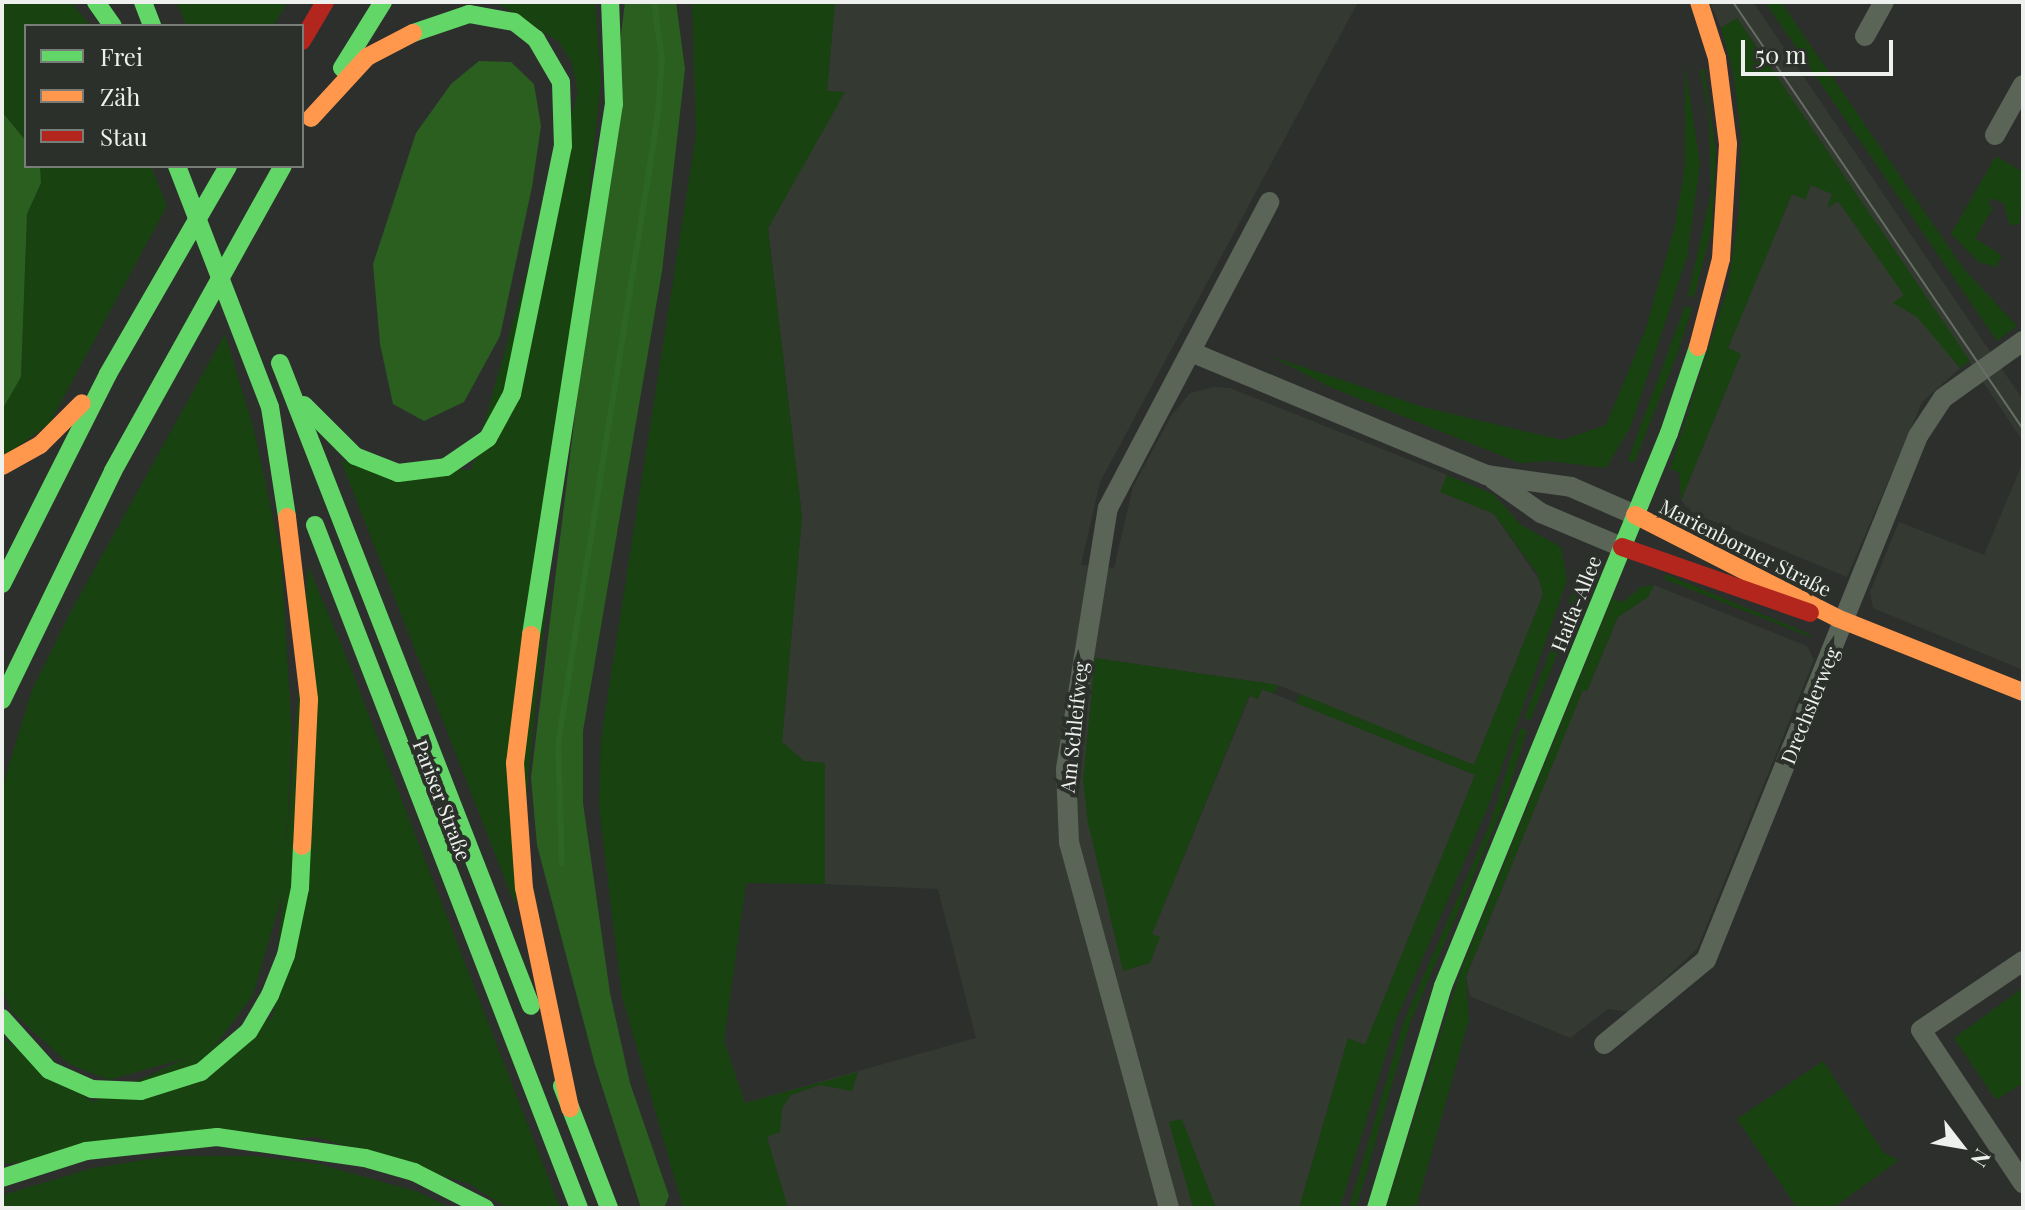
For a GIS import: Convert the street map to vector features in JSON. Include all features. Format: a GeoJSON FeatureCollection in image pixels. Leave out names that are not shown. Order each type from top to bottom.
{"type":"FeatureCollection","features":[{"type":"Feature","properties":{"kind":"main road"},"geometry":{"type":"LineString","coordinates":[[96,2],[112,24]]}},
{"type":"Feature","properties":{"kind":"main road"},"geometry":{"type":"LineString","coordinates":[[114,2],[122,24]]}},
{"type":"Feature","properties":{"kind":"main road"},"geometry":{"type":"LineString","coordinates":[[143,2],[151,24]]}},
{"type":"Feature","properties":{"kind":"main road"},"geometry":{"type":"LineString","coordinates":[[304,38],[325,2]]}},
{"type":"Feature","properties":{"kind":"main road"},"geometry":{"type":"LineString","coordinates":[[306,126],[383,2]]}},
{"type":"Feature","properties":{"kind":"main road"},"geometry":{"type":"LineString","coordinates":[[570,1108],[524,888],[515,763],[532,620],[614,104],[616,44],[610,2]]}},
{"type":"Feature","properties":{"kind":"main road","name":"Haifa-Allee"},"geometry":{"type":"LineString","coordinates":[[1376,1208],[1443,986],[1691,371],[1721,259],[1727,130],[1717,58],[1699,2]]}},
{"type":"Feature","properties":{"kind":"main road"},"geometry":{"type":"LineString","coordinates":[[289,388],[330,435],[378,468],[421,473],[446,467],[488,438],[512,394],[519,365],[563,146],[565,102],[561,82],[536,39],[514,22],[469,14],[404,36],[367,57],[306,126]]}},
{"type":"Feature","properties":{"kind":"main road"},"geometry":{"type":"LineString","coordinates":[[2,1018],[49,1070],[71,1083],[119,1093],[171,1084],[201,1072],[249,1031],[270,995],[286,955],[300,888],[309,700],[270,407],[178,168]]}},
{"type":"Feature","properties":{"kind":"main road"},"geometry":{"type":"LineString","coordinates":[[207,168],[246,270]]}},
{"type":"Feature","properties":{"kind":"main road"},"geometry":{"type":"LineString","coordinates":[[2,584],[108,374],[227,168]]}},
{"type":"Feature","properties":{"kind":"main road"},"geometry":{"type":"LineString","coordinates":[[2,714],[6,691],[157,387],[282,168]]}},
{"type":"Feature","properties":{"kind":"main road"},"geometry":{"type":"LineString","coordinates":[[274,344],[609,1208]]}},
{"type":"Feature","properties":{"kind":"main road"},"geometry":{"type":"LineString","coordinates":[[2,466],[40,445],[108,374]]}},
{"type":"Feature","properties":{"kind":"main road","name":"Pariser Straße"},"geometry":{"type":"LineString","coordinates":[[270,407],[579,1208]]}},
{"type":"Feature","properties":{"kind":"main road","name":"Marienborner Straße"},"geometry":{"type":"LineString","coordinates":[[1635,515],[1840,620],[2023,692]]}},
{"type":"Feature","properties":{"kind":"main road","name":"Marienborner Straße"},"geometry":{"type":"LineString","coordinates":[[1622,547],[1762,600],[1840,620]]}},
{"type":"Feature","properties":{"kind":"main road"},"geometry":{"type":"LineString","coordinates":[[2,1178],[86,1151],[217,1137],[365,1158],[414,1172],[485,1208]]}},
{"type":"Feature","properties":{"kind":"street"},"geometry":{"type":"LineString","coordinates":[[1865,36],[1884,2]]}},
{"type":"Feature","properties":{"kind":"street"},"geometry":{"type":"LineString","coordinates":[[1995,135],[2023,85]]}},
{"type":"Feature","properties":{"kind":"street","name":"Am Schleifweg"},"geometry":{"type":"LineString","coordinates":[[1169,1208],[1069,843],[1065,795],[1081,656],[1108,508],[1269,202]]}},
{"type":"Feature","properties":{"kind":"street","name":"Drechslerweg"},"geometry":{"type":"LineString","coordinates":[[1604,1044],[1706,960],[1840,620],[1929,415],[1956,387],[2023,341]]}},
{"type":"Feature","properties":{"kind":"street"},"geometry":{"type":"LineString","coordinates":[[1191,352],[1486,475],[1541,513],[1622,547]]}},
{"type":"Feature","properties":{"kind":"street"},"geometry":{"type":"LineString","coordinates":[[1486,475],[1571,487],[1635,515]]}},
{"type":"Feature","properties":{"kind":"street"},"geometry":{"type":"LineString","coordinates":[[2023,961],[1921,1030],[2023,1183]]}},
{"type":"Feature","properties":{"kind":"shaded area"},"geometry":{"type":"Polygon","coordinates":[[[835,2],[1358,2],[1100,482],[1081,565],[1114,568],[1133,487],[1171,416],[1190,393],[1214,387],[1230,388],[1447,475],[1441,492],[1494,514],[1540,581],[1543,595],[1474,765],[1278,685],[1095,658],[1152,934],[1250,696],[1258,699],[1262,689],[1475,775],[1365,1045],[1348,1039],[1299,1208],[777,1208],[744,1103],[976,1038],[938,889],[825,884],[825,763],[804,761],[782,742],[802,517],[768,228],[844,93],[827,91],[835,2]]]}},
{"type":"Feature","properties":{"kind":"shaded area"},"geometry":{"type":"Polygon","coordinates":[[[1710,2],[1753,2],[2023,400],[2023,441],[1737,18],[1721,28],[1710,2]]]}},
{"type":"Feature","properties":{"kind":"shaded area"},"geometry":{"type":"Polygon","coordinates":[[[1811,185],[1833,194],[1828,207],[1838,201],[1960,368],[1922,402],[1847,577],[1691,512],[1681,500],[1741,354],[1728,348],[1792,194],[1805,199],[1811,185]]]}},
{"type":"Feature","properties":{"kind":"shaded area"},"geometry":{"type":"Polygon","coordinates":[[[2023,462],[2023,670],[1873,608],[1870,592],[1899,522],[1984,555],[2023,462]]]}},
{"type":"Feature","properties":{"kind":"shaded area"},"geometry":{"type":"Polygon","coordinates":[[[1654,585],[1807,646],[1814,660],[1697,949],[1629,1012],[1608,1009],[1570,1038],[1470,996],[1466,977],[1583,689],[1587,691],[1618,617],[1648,597],[1654,585]]]}},
{"type":"Feature","properties":{"kind":"green space"},"geometry":{"type":"Polygon","coordinates":[[[2,2],[71,2],[89,24],[24,24],[24,139],[2,112],[2,2]]]}},
{"type":"Feature","properties":{"kind":"green space"},"geometry":{"type":"Polygon","coordinates":[[[176,2],[288,2],[274,24],[186,24],[176,2]]]}},
{"type":"Feature","properties":{"kind":"green space"},"geometry":{"type":"Polygon","coordinates":[[[496,2],[595,2],[601,81],[515,905],[341,461],[471,470],[578,92],[572,63],[558,41],[496,2]]]}},
{"type":"Feature","properties":{"kind":"green space"},"geometry":{"type":"Polygon","coordinates":[[[625,2],[676,2],[685,69],[662,271],[583,731],[583,803],[610,993],[630,1083],[669,1196],[664,1208],[641,1208],[595,1065],[537,845],[531,778],[625,2]]]}},
{"type":"Feature","properties":{"kind":"green space"},"geometry":{"type":"Polygon","coordinates":[[[692,2],[835,2],[827,91],[845,92],[768,228],[802,517],[782,742],[804,761],[825,763],[825,884],[746,883],[724,1041],[745,1103],[858,1072],[852,1091],[820,1085],[791,1095],[782,1108],[780,1132],[767,1137],[788,1208],[683,1208],[622,996],[599,807],[601,738],[696,135],[692,2]]]}},
{"type":"Feature","properties":{"kind":"green space"},"geometry":{"type":"Polygon","coordinates":[[[1765,2],[1781,2],[1963,268],[2017,326],[1997,341],[1765,2]]]}},
{"type":"Feature","properties":{"kind":"green space"},"geometry":{"type":"Polygon","coordinates":[[[1737,18],[1970,361],[1960,368],[1917,317],[1893,303],[1904,295],[1838,201],[1827,208],[1832,194],[1811,185],[1805,200],[1792,194],[1728,348],[1741,354],[1681,500],[1679,473],[1670,469],[1728,287],[1739,211],[1741,137],[1733,71],[1721,28],[1737,18]]]}},
{"type":"Feature","properties":{"kind":"green space"},"geometry":{"type":"Polygon","coordinates":[[[479,61],[511,62],[534,84],[541,126],[532,187],[500,336],[464,402],[424,421],[393,404],[380,344],[373,264],[416,133],[451,84],[479,61]]]}},
{"type":"Feature","properties":{"kind":"green space"},"geometry":{"type":"Polygon","coordinates":[[[1685,65],[1700,164],[1687,257],[1631,426],[1606,468],[1550,461],[1520,463],[1330,387],[1270,356],[1423,407],[1562,440],[1606,425],[1645,331],[1674,230],[1685,166],[1685,65]]]}},
{"type":"Feature","properties":{"kind":"green space"},"geometry":{"type":"Polygon","coordinates":[[[1704,69],[1716,151],[1712,228],[1694,297],[1688,296],[1711,193],[1709,115],[1700,70],[1704,69]]]}},
{"type":"Feature","properties":{"kind":"green space"},"geometry":{"type":"Polygon","coordinates":[[[2,112],[24,139],[24,168],[40,168],[41,183],[27,214],[21,377],[2,410],[2,112]]]}},
{"type":"Feature","properties":{"kind":"green space"},"geometry":{"type":"Polygon","coordinates":[[[1996,156],[2023,172],[2020,223],[2010,226],[2004,204],[1993,198],[1988,205],[1993,208],[1975,238],[2002,256],[1996,267],[1979,262],[1951,234],[1996,156]]]}},
{"type":"Feature","properties":{"kind":"green space"},"geometry":{"type":"Polygon","coordinates":[[[40,168],[152,168],[167,206],[49,424],[2,458],[2,410],[21,377],[27,214],[41,183],[40,168]]]}},
{"type":"Feature","properties":{"kind":"green space"},"geometry":{"type":"Polygon","coordinates":[[[1685,306],[1692,308],[1677,355],[1634,463],[1628,460],[1685,306]]]}},
{"type":"Feature","properties":{"kind":"green space"},"geometry":{"type":"Polygon","coordinates":[[[225,334],[254,430],[281,554],[292,734],[284,889],[253,995],[211,1051],[109,1080],[69,1064],[12,1012],[2,989],[2,788],[32,690],[69,615],[225,334]]]}},
{"type":"Feature","properties":{"kind":"green space"},"geometry":{"type":"Polygon","coordinates":[[[1447,475],[1493,494],[1521,525],[1561,547],[1567,580],[1489,804],[1396,1020],[1340,1208],[1299,1208],[1348,1038],[1365,1045],[1475,775],[1296,703],[1300,694],[1474,765],[1543,595],[1537,573],[1494,514],[1440,492],[1447,475]]]}},
{"type":"Feature","properties":{"kind":"green space"},"geometry":{"type":"Polygon","coordinates":[[[1690,524],[1809,572],[1835,591],[1688,529],[1690,524]]]}},
{"type":"Feature","properties":{"kind":"green space"},"geometry":{"type":"Polygon","coordinates":[[[308,566],[344,651],[560,1208],[507,1208],[470,1184],[316,1137],[2,1164],[2,1038],[93,1102],[273,1017],[308,566]]]}},
{"type":"Feature","properties":{"kind":"green space"},"geometry":{"type":"Polygon","coordinates":[[[1666,574],[1807,633],[1815,639],[1664,579],[1666,574]]]}},
{"type":"Feature","properties":{"kind":"green space"},"geometry":{"type":"Polygon","coordinates":[[[1576,585],[1581,587],[1577,607],[1530,720],[1524,718],[1576,585]]]}},
{"type":"Feature","properties":{"kind":"green space"},"geometry":{"type":"Polygon","coordinates":[[[1654,585],[1648,597],[1618,617],[1587,691],[1583,690],[1466,977],[1469,1020],[1416,1208],[1386,1208],[1460,973],[1612,599],[1623,602],[1641,587],[1654,585]]]}},
{"type":"Feature","properties":{"kind":"green space"},"geometry":{"type":"Polygon","coordinates":[[[1095,658],[1278,685],[1274,694],[1262,689],[1258,699],[1249,696],[1152,934],[1160,937],[1150,963],[1123,971],[1088,823],[1083,780],[1095,658]]]}},
{"type":"Feature","properties":{"kind":"green space"},"geometry":{"type":"Polygon","coordinates":[[[1520,728],[1527,730],[1504,805],[1410,1023],[1356,1208],[1349,1208],[1404,1021],[1490,824],[1520,728]]]}},
{"type":"Feature","properties":{"kind":"green space"},"geometry":{"type":"Polygon","coordinates":[[[2023,988],[2023,1083],[1996,1100],[1954,1038],[2023,988]]]}},
{"type":"Feature","properties":{"kind":"green space"},"geometry":{"type":"Polygon","coordinates":[[[1823,1061],[1884,1153],[1899,1160],[1833,1208],[1797,1208],[1737,1119],[1823,1061]]]}},
{"type":"Feature","properties":{"kind":"green space"},"geometry":{"type":"Polygon","coordinates":[[[1182,1119],[1216,1208],[1193,1208],[1169,1122],[1182,1119]]]}},
{"type":"Feature","properties":{"kind":"green space"},"geometry":{"type":"Polygon","coordinates":[[[169,1156],[253,1156],[319,1164],[418,1192],[451,1208],[2,1208],[2,1195],[93,1168],[169,1156]]]}},
{"type":"Feature","properties":{"kind":"waterway"},"geometry":{"type":"LineString","coordinates":[[562,863],[558,744],[658,114],[662,59],[654,2]]}},
{"type":"Feature","properties":{"kind":"tram line"},"geometry":{"type":"LineString","coordinates":[[1733,2],[2023,429]]}},
{"type":"Feature","properties":{"kind":"traffic: fast"},"geometry":{"type":"LineString","coordinates":[[96,2],[112,24]]}},
{"type":"Feature","properties":{"kind":"traffic: fast"},"geometry":{"type":"LineString","coordinates":[[143,2],[151,24]]}},
{"type":"Feature","properties":{"kind":"traffic: fast"},"geometry":{"type":"LineString","coordinates":[[342,68],[383,2]]}},
{"type":"Feature","properties":{"kind":"traffic: fast"},"geometry":{"type":"LineString","coordinates":[[531,635],[614,104],[610,2]]}},
{"type":"Feature","properties":{"kind":"traffic: fast"},"geometry":{"type":"LineString","coordinates":[[304,405],[355,456],[398,473],[446,467],[488,438],[512,394],[563,146],[561,82],[536,39],[514,22],[469,14],[413,33]]}},
{"type":"Feature","properties":{"kind":"traffic: fast"},"geometry":{"type":"LineString","coordinates":[[178,168],[270,407],[287,517]]}},
{"type":"Feature","properties":{"kind":"traffic: fast"},"geometry":{"type":"LineString","coordinates":[[2,584],[108,374],[227,168]]}},
{"type":"Feature","properties":{"kind":"traffic: fast"},"geometry":{"type":"LineString","coordinates":[[2,700],[113,471],[282,168]]}},
{"type":"Feature","properties":{"kind":"traffic: fast"},"geometry":{"type":"LineString","coordinates":[[1376,1208],[1443,986],[1669,433],[1698,347]]}},
{"type":"Feature","properties":{"kind":"traffic: fast"},"geometry":{"type":"LineString","coordinates":[[280,363],[531,1006]]}},
{"type":"Feature","properties":{"kind":"traffic: fast"},"geometry":{"type":"LineString","coordinates":[[315,525],[579,1208]]}},
{"type":"Feature","properties":{"kind":"traffic: fast"},"geometry":{"type":"LineString","coordinates":[[2,1018],[49,1070],[92,1089],[141,1091],[201,1072],[249,1031],[270,995],[286,955],[300,888],[302,846]]}},
{"type":"Feature","properties":{"kind":"traffic: fast"},"geometry":{"type":"LineString","coordinates":[[562,1086],[609,1208]]}},
{"type":"Feature","properties":{"kind":"traffic: fast"},"geometry":{"type":"LineString","coordinates":[[2,1178],[86,1151],[217,1137],[365,1158],[414,1172],[485,1208]]}},
{"type":"Feature","properties":{"kind":"traffic: slow"},"geometry":{"type":"LineString","coordinates":[[1698,347],[1721,259],[1728,144],[1717,58],[1699,2]]}},
{"type":"Feature","properties":{"kind":"traffic: slow"},"geometry":{"type":"LineString","coordinates":[[311,118],[367,57],[413,33]]}},
{"type":"Feature","properties":{"kind":"traffic: slow"},"geometry":{"type":"LineString","coordinates":[[2,466],[40,445],[82,403]]}},
{"type":"Feature","properties":{"kind":"traffic: slow"},"geometry":{"type":"LineString","coordinates":[[1635,515],[1837,618],[2023,692]]}},
{"type":"Feature","properties":{"kind":"traffic: slow"},"geometry":{"type":"LineString","coordinates":[[287,517],[309,700],[302,846]]}},
{"type":"Feature","properties":{"kind":"traffic: slow"},"geometry":{"type":"LineString","coordinates":[[531,635],[515,763],[524,888],[570,1108]]}},
{"type":"Feature","properties":{"kind":"traffic: jam"},"geometry":{"type":"LineString","coordinates":[[304,38],[325,2]]}},
{"type":"Feature","properties":{"kind":"traffic: jam"},"geometry":{"type":"LineString","coordinates":[[1622,547],[1810,613]]}}]}
